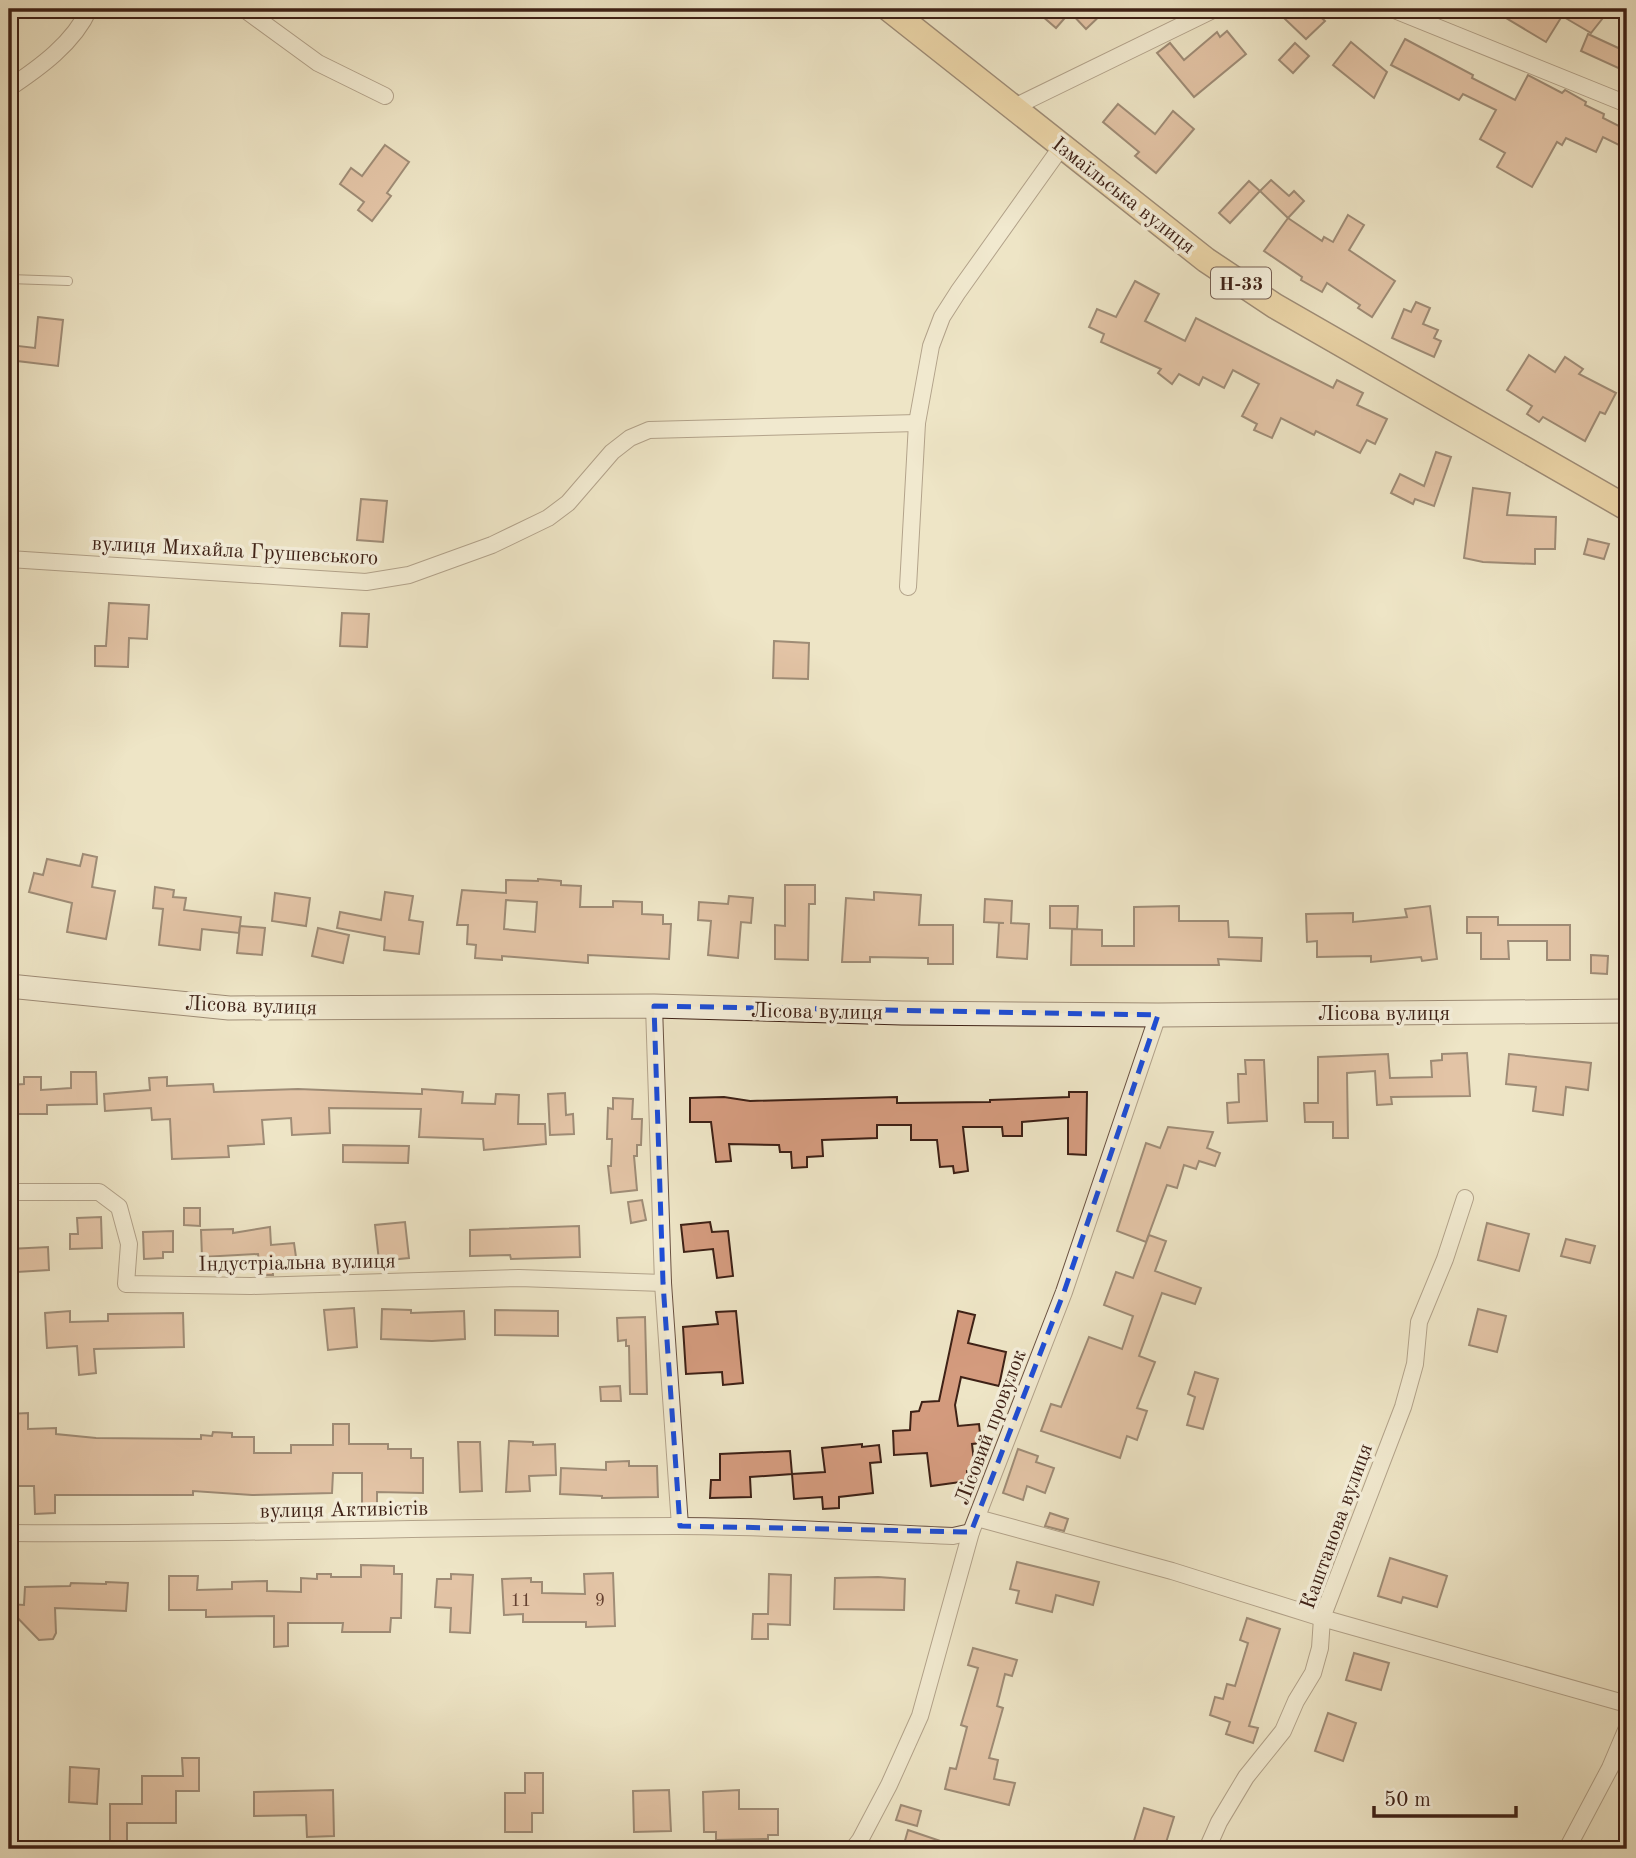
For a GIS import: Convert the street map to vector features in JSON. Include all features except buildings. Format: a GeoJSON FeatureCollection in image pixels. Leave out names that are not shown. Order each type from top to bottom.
{"type":"FeatureCollection","features":[{"type":"Feature","properties":{"kind":"main road","name":"Ізмаїльська вулиця"},"geometry":{"type":"LineString","coordinates":[[889,9],[1206,260],[1275,306],[1627,508]]}},
{"type":"Feature","properties":{"kind":"street"},"geometry":{"type":"LineString","coordinates":[[9,88],[48,60],[84,20],[89,9]]}},
{"type":"Feature","properties":{"kind":"street"},"geometry":{"type":"LineString","coordinates":[[244,9],[318,63],[385,96]]}},
{"type":"Feature","properties":{"kind":"street"},"geometry":{"type":"LineString","coordinates":[[1012,108],[1215,9]]}},
{"type":"Feature","properties":{"kind":"street"},"geometry":{"type":"LineString","coordinates":[[1392,9],[1627,104]]}},
{"type":"Feature","properties":{"kind":"street"},"geometry":{"type":"LineString","coordinates":[[908,587],[917,423],[931,346],[942,317],[1062,146]]}},
{"type":"Feature","properties":{"kind":"street","name":"вулиця Михайла Грушевського"},"geometry":{"type":"LineString","coordinates":[[9,559],[366,582],[409,575],[492,545],[548,518],[568,503],[612,452],[630,438],[649,430],[917,423]]}},
{"type":"Feature","properties":{"kind":"street","name":"Лісова вулиця"},"geometry":{"type":"LineString","coordinates":[[9,986],[229,1008],[654,1006],[902,1013],[1158,1015],[1627,1012]]}},
{"type":"Feature","properties":{"kind":"street"},"geometry":{"type":"LineString","coordinates":[[654,1006],[663,1283],[680,1526]]}},
{"type":"Feature","properties":{"kind":"street","name":"Лісовий провулок"},"geometry":{"type":"LineString","coordinates":[[853,1849],[890,1785],[920,1716],[974,1525],[1064,1292],[1158,1015]]}},
{"type":"Feature","properties":{"kind":"street","name":"Індустріальна вулиця"},"geometry":{"type":"LineString","coordinates":[[9,1192],[99,1192],[119,1207],[129,1244],[127,1284],[251,1286],[519,1278],[663,1283]]}},
{"type":"Feature","properties":{"kind":"street","name":"Каштанова вулиця"},"geometry":{"type":"LineString","coordinates":[[1207,1849],[1219,1822],[1246,1777],[1283,1731],[1296,1700],[1313,1673],[1320,1648],[1322,1618],[1403,1407],[1415,1364],[1419,1322],[1445,1259],[1465,1198]]}},
{"type":"Feature","properties":{"kind":"street"},"geometry":{"type":"LineString","coordinates":[[974,1525],[1172,1571],[1322,1618],[1627,1704]]}},
{"type":"Feature","properties":{"kind":"street","name":"вулиця Активістів"},"geometry":{"type":"LineString","coordinates":[[9,1533],[135,1534],[318,1529],[680,1526],[953,1536],[974,1525]]}},
{"type":"Feature","properties":{"kind":"street"},"geometry":{"type":"LineString","coordinates":[[1567,1849],[1610,1768],[1627,1728]]}},
{"type":"Feature","properties":{"kind":"lane"},"geometry":{"type":"LineString","coordinates":[[9,279],[68,281]]}},
{"type":"Feature","properties":{"kind":"highlighted area"},"geometry":{"type":"Polygon","coordinates":[[[654,1006],[1158,1015],[1064,1292],[971,1532],[680,1526],[663,1283],[654,1006]]]}}]}
